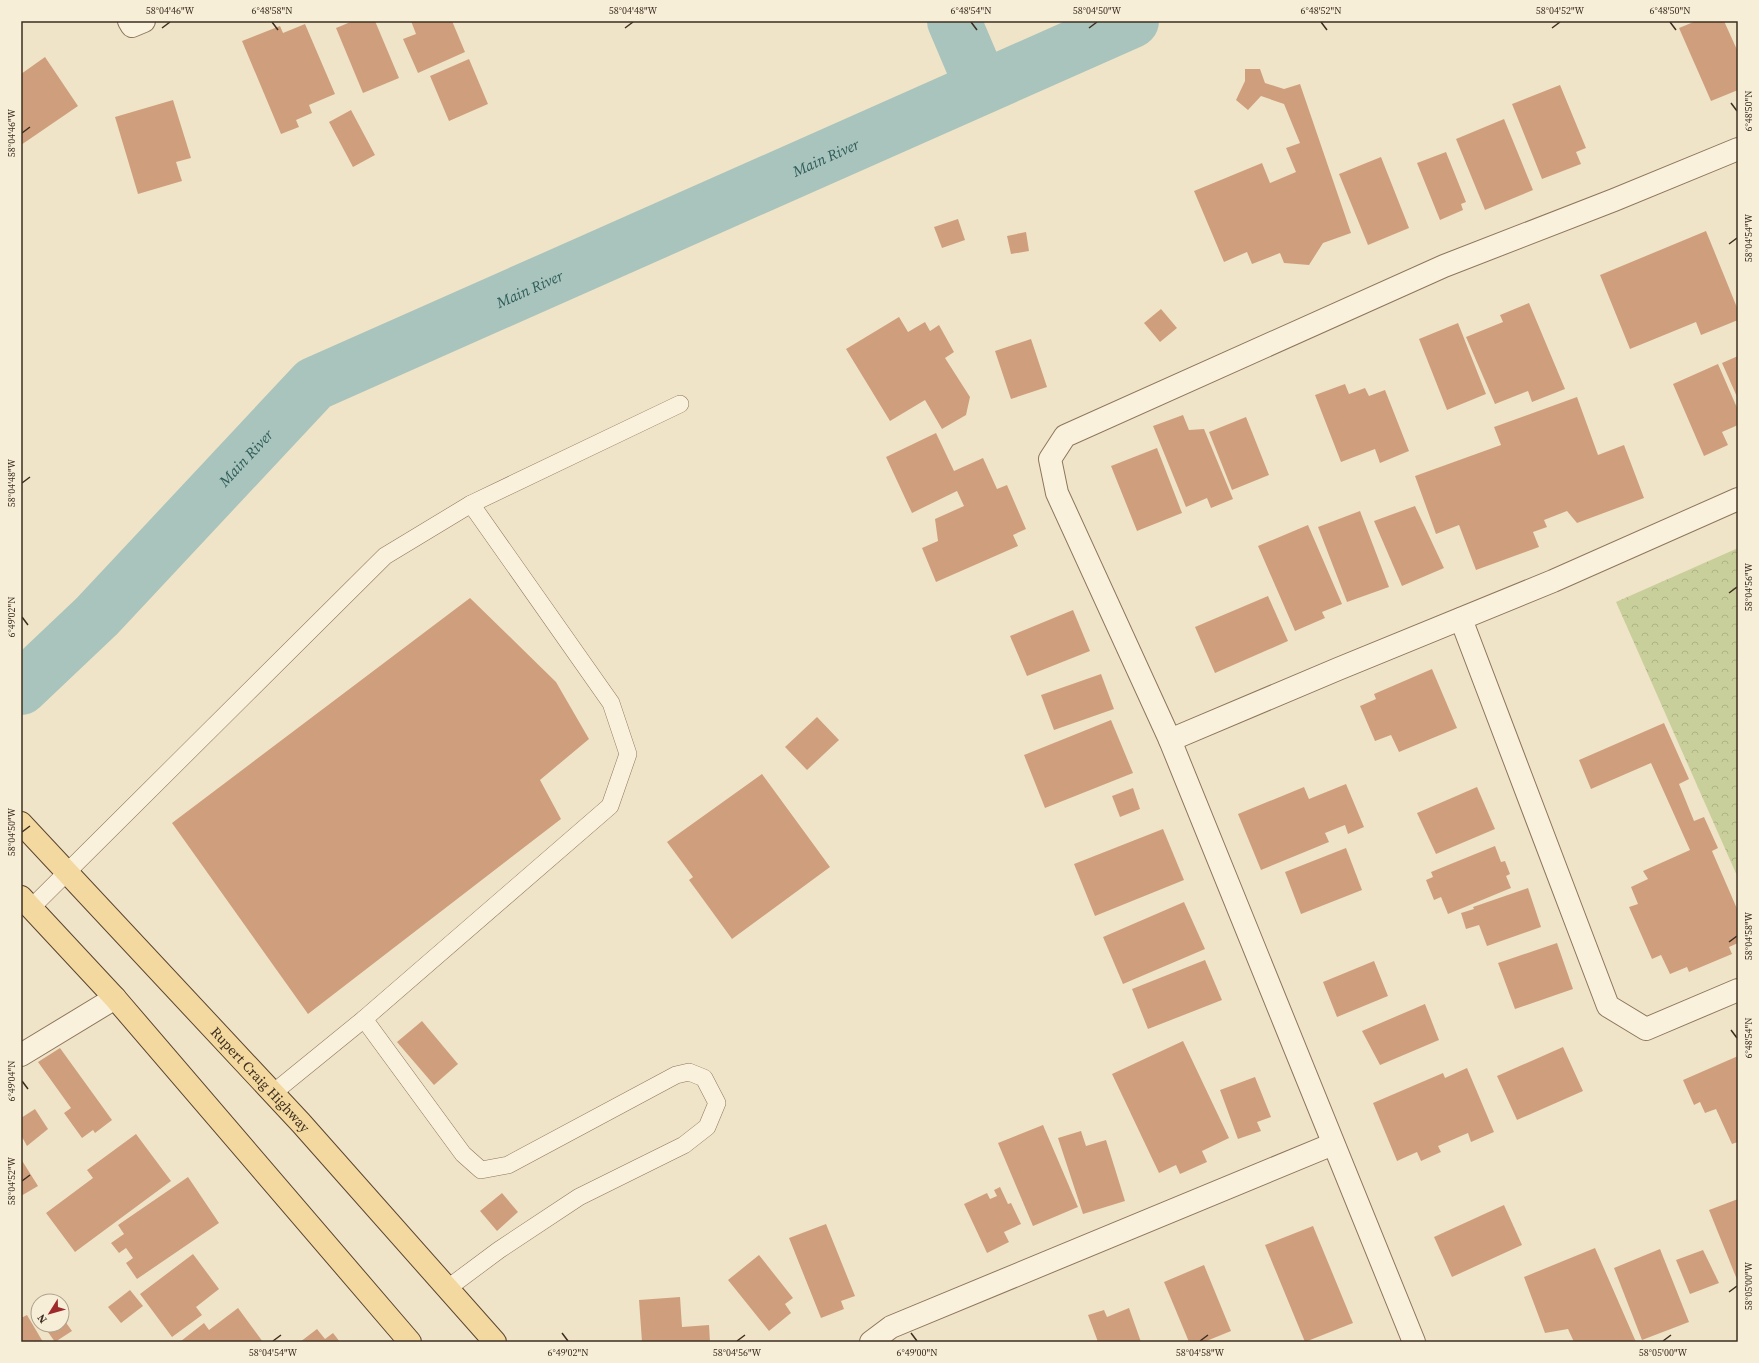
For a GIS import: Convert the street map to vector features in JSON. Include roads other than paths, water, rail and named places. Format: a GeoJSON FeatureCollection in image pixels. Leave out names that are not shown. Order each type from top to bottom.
{"type":"FeatureCollection","features":[{"type":"Feature","properties":{"kind":"main road","name":"Rupert Craig Highway"},"geometry":{"type":"LineString","coordinates":[[21,823],[273,1093],[495,1342]]}},
{"type":"Feature","properties":{"kind":"main road"},"geometry":{"type":"LineString","coordinates":[[26,903],[114,998],[410,1342]]}},
{"type":"Feature","properties":{"kind":"street"},"geometry":{"type":"LineString","coordinates":[[129,21],[132,26],[144,21]]}},
{"type":"Feature","properties":{"kind":"street"},"geometry":{"type":"LineString","coordinates":[[1414,1342],[1170,740],[1057,493],[1050,459],[1065,436],[1444,266],[1614,200],[1738,149]]}},
{"type":"Feature","properties":{"kind":"street"},"geometry":{"type":"LineString","coordinates":[[1170,740],[1552,582],[1738,499]]}},
{"type":"Feature","properties":{"kind":"street"},"geometry":{"type":"LineString","coordinates":[[1461,619],[1608,1006],[1646,1029],[1738,990]]}},
{"type":"Feature","properties":{"kind":"street"},"geometry":{"type":"LineString","coordinates":[[21,1055],[114,998]]}},
{"type":"Feature","properties":{"kind":"street"},"geometry":{"type":"LineString","coordinates":[[871,1342],[891,1327],[1333,1144]]}},
{"type":"Feature","properties":{"kind":"lane"},"geometry":{"type":"LineString","coordinates":[[26,903],[67,872],[385,556],[471,504],[680,404]]}},
{"type":"Feature","properties":{"kind":"lane"},"geometry":{"type":"LineString","coordinates":[[273,1093],[364,1019],[610,806],[628,754],[611,703],[471,504]]}},
{"type":"Feature","properties":{"kind":"lane"},"geometry":{"type":"LineString","coordinates":[[364,1019],[463,1154],[481,1170],[508,1165],[676,1074],[689,1072],[704,1078],[718,1103],[707,1127],[684,1146],[580,1197],[499,1250],[448,1288]]}},
{"type":"Feature","properties":{"kind":"waterway"},"geometry":{"type":"LineString","coordinates":[[954,21],[982,87]]}},
{"type":"Feature","properties":{"kind":"waterway","name":"Main River"},"geometry":{"type":"LineString","coordinates":[[21,688],[97,616],[314,384],[1132,21]]}}]}
